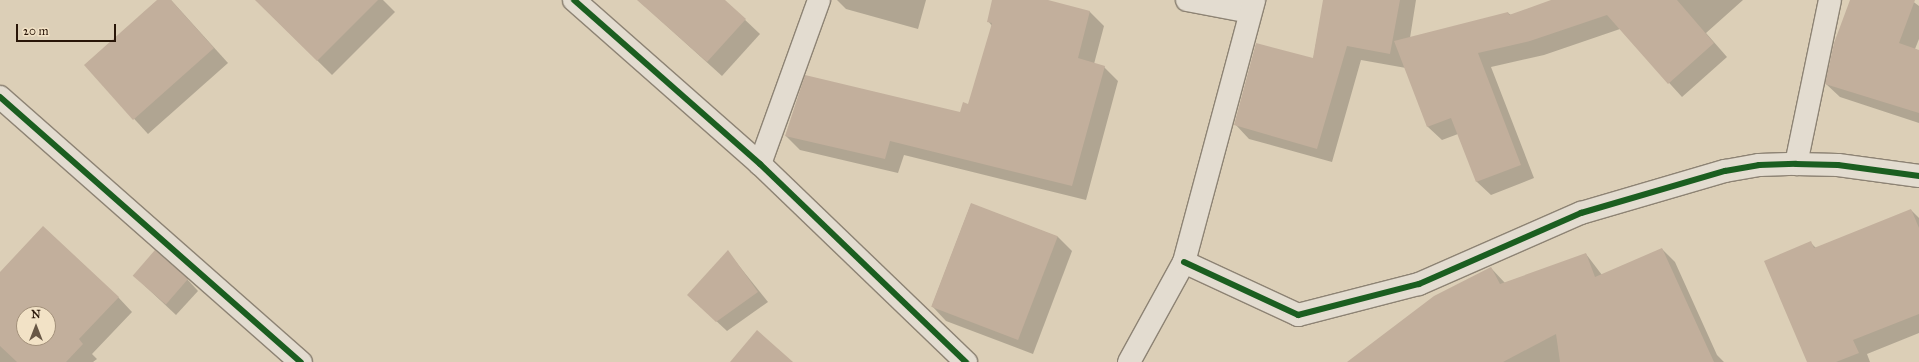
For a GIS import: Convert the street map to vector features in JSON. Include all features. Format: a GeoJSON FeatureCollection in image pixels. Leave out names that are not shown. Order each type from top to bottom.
{"type":"FeatureCollection","features":[{"type":"Feature","properties":{"kind":"street"},"geometry":{"type":"LineString","coordinates":[[574,0],[760,164],[966,362]]}},
{"type":"Feature","properties":{"kind":"street"},"geometry":{"type":"LineString","coordinates":[[760,164],[819,0]]}},
{"type":"Feature","properties":{"kind":"street"},"geometry":{"type":"LineString","coordinates":[[1129,362],[1184,262],[1252,6],[1187,0]]}},
{"type":"Feature","properties":{"kind":"street"},"geometry":{"type":"LineString","coordinates":[[1796,164],[1830,0]]}},
{"type":"Feature","properties":{"kind":"street"},"geometry":{"type":"LineString","coordinates":[[0,97],[301,362]]}},
{"type":"Feature","properties":{"kind":"street"},"geometry":{"type":"LineString","coordinates":[[1184,262],[1298,315],[1419,284],[1581,213],[1725,171],[1759,165],[1838,165],[1919,176]]}},
{"type":"Feature","properties":{"kind":"building"},"geometry":{"type":"Polygon","coordinates":[[[157,0],[171,0],[214,48],[133,120],[84,65],[157,0]]]}},
{"type":"Feature","properties":{"kind":"building"},"geometry":{"type":"Polygon","coordinates":[[[255,0],[378,0],[317,61],[255,0]]]}},
{"type":"Feature","properties":{"kind":"building"},"geometry":{"type":"Polygon","coordinates":[[[637,0],[725,0],[746,19],[707,62],[637,0]]]}},
{"type":"Feature","properties":{"kind":"building"},"geometry":{"type":"Polygon","coordinates":[[[992,0],[1048,0],[1090,11],[1078,58],[1105,66],[1072,186],[890,141],[885,159],[785,136],[805,75],[960,112],[963,102],[968,104],[992,23],[987,22],[992,0]]]}},
{"type":"Feature","properties":{"kind":"building"},"geometry":{"type":"Polygon","coordinates":[[[1323,0],[1400,0],[1390,54],[1347,46],[1317,149],[1234,125],[1256,43],[1313,58],[1323,0]]]}},
{"type":"Feature","properties":{"kind":"building"},"geometry":{"type":"Polygon","coordinates":[[[1551,0],[1677,0],[1714,43],[1668,84],[1607,15],[1530,41],[1478,53],[1521,165],[1476,182],[1451,118],[1427,127],[1394,41],[1508,12],[1509,15],[1551,0]]]}},
{"type":"Feature","properties":{"kind":"building"},"geometry":{"type":"Polygon","coordinates":[[[1850,0],[1915,0],[1899,43],[1919,50],[1919,113],[1825,84],[1834,43],[1850,0]]]}},
{"type":"Feature","properties":{"kind":"building"},"geometry":{"type":"Polygon","coordinates":[[[971,203],[1058,236],[1018,340],[931,307],[971,203]]]}},
{"type":"Feature","properties":{"kind":"building"},"geometry":{"type":"Polygon","coordinates":[[[1911,209],[1919,228],[1919,314],[1853,340],[1859,353],[1836,362],[1807,362],[1764,261],[1811,241],[1814,248],[1911,209]]]}},
{"type":"Feature","properties":{"kind":"building"},"geometry":{"type":"Polygon","coordinates":[[[43,226],[119,297],[79,339],[83,344],[66,362],[17,362],[0,346],[0,272],[43,226]]]}},
{"type":"Feature","properties":{"kind":"building"},"geometry":{"type":"Polygon","coordinates":[[[1662,248],[1714,362],[1560,362],[1556,334],[1503,362],[1347,362],[1434,296],[1491,267],[1500,284],[1586,253],[1595,277],[1662,248]]]}},
{"type":"Feature","properties":{"kind":"building"},"geometry":{"type":"Polygon","coordinates":[[[155,250],[188,279],[166,305],[133,276],[155,250]]]}},
{"type":"Feature","properties":{"kind":"building"},"geometry":{"type":"Polygon","coordinates":[[[728,250],[758,292],[716,322],[687,295],[728,250]]]}},
{"type":"Feature","properties":{"kind":"building"},"geometry":{"type":"Polygon","coordinates":[[[757,330],[793,362],[730,362],[757,330]]]}},
{"type":"Feature","properties":{"kind":"cycle path"},"geometry":{"type":"LineString","coordinates":[[574,0],[760,164],[966,362]]}},
{"type":"Feature","properties":{"kind":"cycle path"},"geometry":{"type":"LineString","coordinates":[[0,97],[301,362]]}},
{"type":"Feature","properties":{"kind":"cycle path"},"geometry":{"type":"LineString","coordinates":[[1184,262],[1298,315],[1419,284],[1581,213],[1725,171],[1759,165],[1838,165],[1919,176]]}}]}
